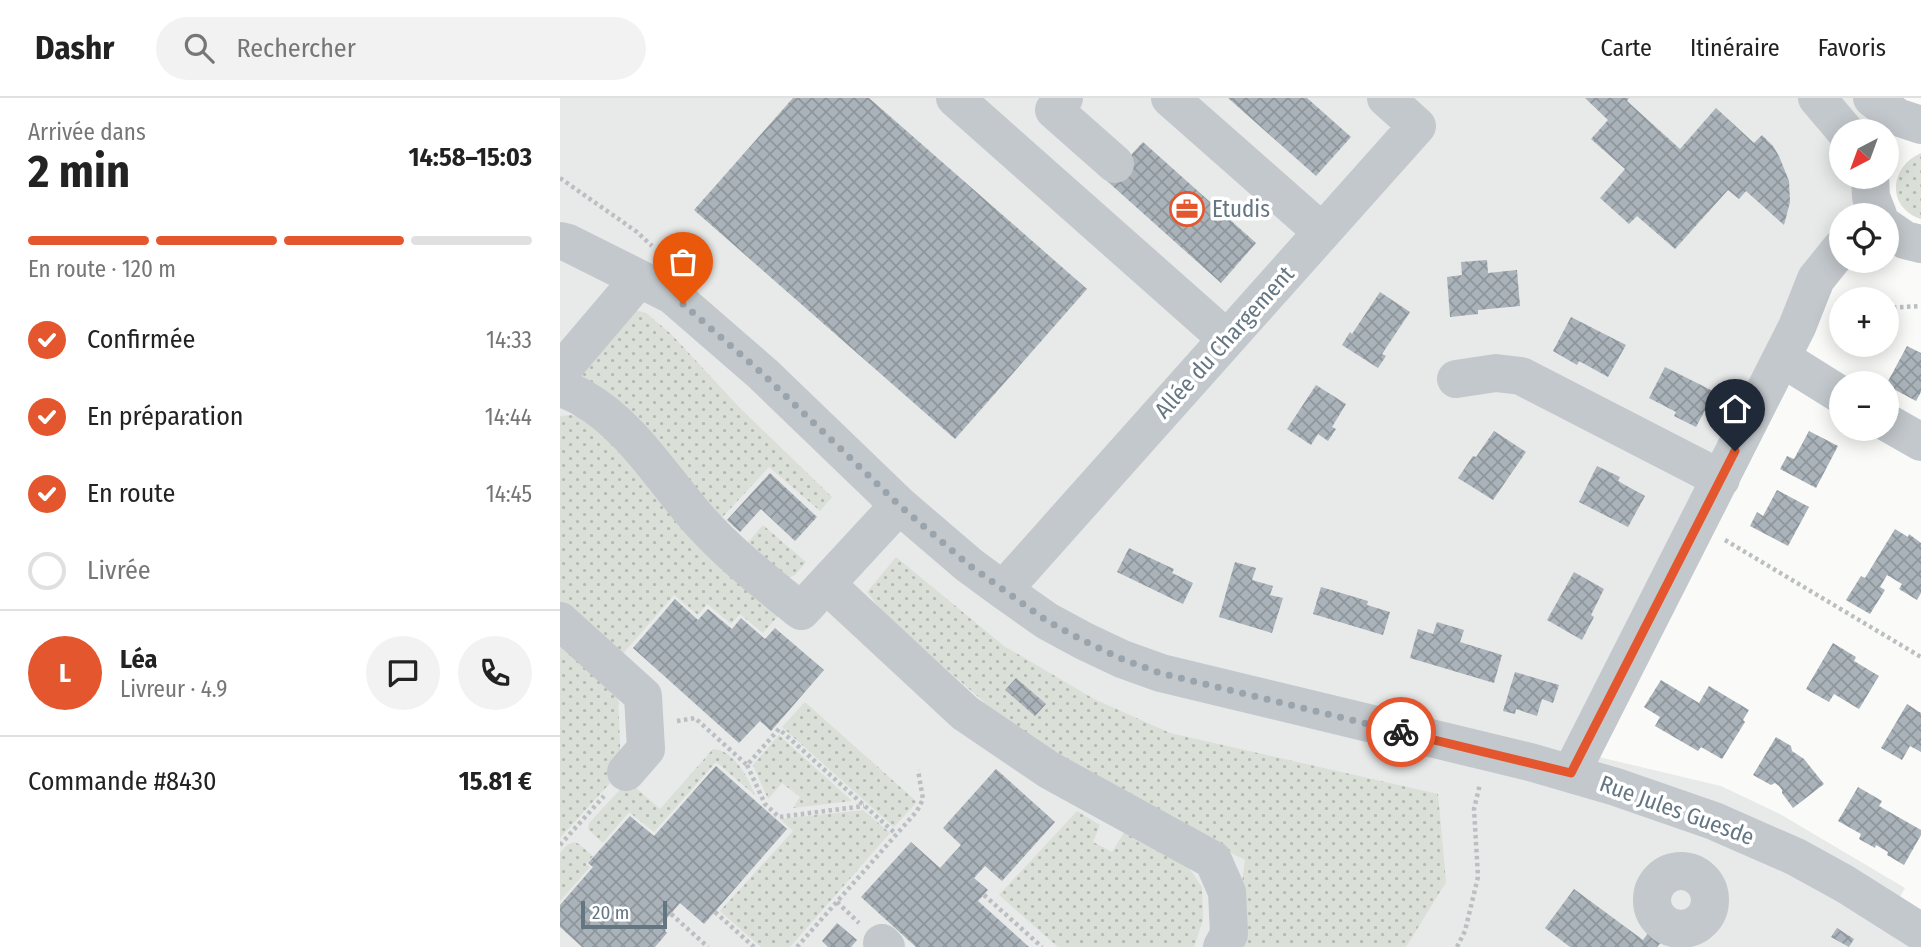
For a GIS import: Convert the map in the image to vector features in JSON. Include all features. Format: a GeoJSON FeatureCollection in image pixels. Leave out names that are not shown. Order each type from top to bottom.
{"type":"FeatureCollection","features":[{"type":"Feature","properties":{"kind":"street"},"geometry":{"type":"LineString","coordinates":[[955,98],[1227,339]]}},
{"type":"Feature","properties":{"kind":"street"},"geometry":{"type":"LineString","coordinates":[[1064,98],[1054,110],[1115,164]]}},
{"type":"Feature","properties":{"kind":"street"},"geometry":{"type":"LineString","coordinates":[[1170,98],[1322,232]]}},
{"type":"Feature","properties":{"kind":"street","name":"Allée du Chargement"},"geometry":{"type":"LineString","coordinates":[[1003,590],[1417,125],[1386,98]]}},
{"type":"Feature","properties":{"kind":"street"},"geometry":{"type":"LineString","coordinates":[[1817,98],[1835,119]]}},
{"type":"Feature","properties":{"kind":"street"},"geometry":{"type":"LineString","coordinates":[[1872,98],[1897,117],[1921,126]]}},
{"type":"Feature","properties":{"kind":"street"},"geometry":{"type":"LineString","coordinates":[[1899,135],[1921,126]]}},
{"type":"Feature","properties":{"kind":"street"},"geometry":{"type":"LineString","coordinates":[[1872,199],[1905,240],[1921,244]]}},
{"type":"Feature","properties":{"kind":"street","name":"Rue Jules Guesde"},"geometry":{"type":"LineString","coordinates":[[560,241],[672,295],[743,357],[899,505],[969,565],[1047,621],[1084,641],[1160,673],[1571,773],[1714,821],[1796,857],[1845,884],[1912,929]]}},
{"type":"Feature","properties":{"kind":"street"},"geometry":{"type":"LineString","coordinates":[[1899,246],[1921,244]]}},
{"type":"Feature","properties":{"kind":"street"},"geometry":{"type":"LineString","coordinates":[[1571,773],[1790,343],[1816,279],[1829,263]]}},
{"type":"Feature","properties":{"kind":"street"},"geometry":{"type":"LineString","coordinates":[[1790,343],[1825,289],[1847,273]]}},
{"type":"Feature","properties":{"kind":"street"},"geometry":{"type":"LineString","coordinates":[[560,372],[639,279]]}},
{"type":"Feature","properties":{"kind":"street"},"geometry":{"type":"LineString","coordinates":[[1790,343],[1829,383]]}},
{"type":"Feature","properties":{"kind":"street"},"geometry":{"type":"LineString","coordinates":[[1455,379],[1496,373],[1521,376],[1721,479]]}},
{"type":"Feature","properties":{"kind":"street"},"geometry":{"type":"LineString","coordinates":[[560,387],[585,399],[608,415],[725,547],[801,611],[899,505]]}},
{"type":"Feature","properties":{"kind":"street"},"geometry":{"type":"LineString","coordinates":[[1899,429],[1921,442]]}},
{"type":"Feature","properties":{"kind":"street"},"geometry":{"type":"LineString","coordinates":[[826,584],[965,713],[1049,770],[1213,860],[1227,892],[1229,934],[1222,947]]}},
{"type":"Feature","properties":{"kind":"street"},"geometry":{"type":"LineString","coordinates":[[560,621],[643,696],[646,749],[626,772]]}},
{"type":"Feature","properties":{"kind":"street"},"geometry":{"type":"LineString","coordinates":[[1695,875],[1714,821]]}},
{"type":"Feature","properties":{"kind":"path"},"geometry":{"type":"LineString","coordinates":[[1899,307],[1921,306]]}},
{"type":"Feature","properties":{"kind":"path"},"geometry":{"type":"LineString","coordinates":[[1697,523],[1921,657]]}},
{"type":"Feature","properties":{"kind":"path"},"geometry":{"type":"LineString","coordinates":[[645,724],[695,718],[747,765],[765,804],[779,817],[865,806]]}},
{"type":"Feature","properties":{"kind":"path"},"geometry":{"type":"LineString","coordinates":[[747,765],[779,729],[897,834]]}},
{"type":"Feature","properties":{"kind":"path"},"geometry":{"type":"LineString","coordinates":[[1457,947],[1465,931],[1478,877],[1474,809],[1489,753]]}},
{"type":"Feature","properties":{"kind":"path"},"geometry":{"type":"LineString","coordinates":[[797,947],[917,811],[923,799],[918,770]]}},
{"type":"Feature","properties":{"kind":"path"},"geometry":{"type":"LineString","coordinates":[[560,845],[626,772]]}},
{"type":"Feature","properties":{"kind":"path"},"geometry":{"type":"LineString","coordinates":[[984,895],[1042,947]]}},
{"type":"Feature","properties":{"kind":"path"},"geometry":{"type":"LineString","coordinates":[[715,912],[754,947]]}},
{"type":"Feature","properties":{"kind":"path"},"geometry":{"type":"LineString","coordinates":[[671,914],[708,947]]}},
{"type":"Feature","properties":{"kind":"shaded area"},"geometry":{"type":"Polygon","coordinates":[[[560,98],[1875,98],[1883,108],[1881,119],[1829,119],[1829,189],[1864,189],[1861,203],[1829,203],[1829,273],[1833,273],[1582,753],[1721,786],[1780,814],[1905,888],[1890,914],[1921,947],[560,947],[560,98]]]}},
{"type":"Feature","properties":{"kind":"shaded area"},"geometry":{"type":"Polygon","coordinates":[[[1921,153],[1921,219],[1902,206],[1897,197],[1899,175],[1910,159],[1921,153]]]}},
{"type":"Feature","properties":{"kind":"shaded area"},"geometry":{"type":"Polygon","coordinates":[[[630,309],[646,313],[671,334],[739,407],[832,497],[820,511],[769,467],[717,523],[590,390],[578,371],[630,309]]]}},
{"type":"Feature","properties":{"kind":"shaded area"},"geometry":{"type":"Polygon","coordinates":[[[571,415],[592,421],[778,616],[763,633],[740,614],[731,624],[707,604],[698,615],[674,595],[621,656],[560,602],[560,416],[571,415]]]}},
{"type":"Feature","properties":{"kind":"shaded area"},"geometry":{"type":"Polygon","coordinates":[[[763,525],[806,562],[795,575],[786,579],[744,547],[763,525]]]}},
{"type":"Feature","properties":{"kind":"shaded area"},"geometry":{"type":"Polygon","coordinates":[[[896,557],[1004,646],[1094,699],[1170,733],[1438,794],[1446,882],[1406,947],[1231,947],[1234,943],[1245,860],[1064,766],[1009,724],[885,615],[867,592],[896,557]]]}},
{"type":"Feature","properties":{"kind":"shaded area"},"geometry":{"type":"Polygon","coordinates":[[[560,639],[618,695],[621,771],[560,838],[560,639]]]}},
{"type":"Feature","properties":{"kind":"shaded area"},"geometry":{"type":"Polygon","coordinates":[[[805,702],[917,802],[894,827],[782,727],[805,702]]]}},
{"type":"Feature","properties":{"kind":"shaded area"},"geometry":{"type":"Polygon","coordinates":[[[779,735],[852,801],[793,808],[800,797],[782,783],[768,799],[753,765],[779,735]]]}},
{"type":"Feature","properties":{"kind":"shaded area"},"geometry":{"type":"Polygon","coordinates":[[[713,749],[734,760],[756,796],[716,762],[654,832],[629,812],[603,843],[588,829],[589,823],[628,781],[660,809],[713,749]]]}},
{"type":"Feature","properties":{"kind":"shaded area"},"geometry":{"type":"Polygon","coordinates":[[[863,810],[890,833],[790,947],[761,947],[720,911],[793,831],[780,819],[863,810]]]}},
{"type":"Feature","properties":{"kind":"shaded area"},"geometry":{"type":"Polygon","coordinates":[[[1077,811],[1100,825],[1093,842],[1112,852],[1125,831],[1186,864],[1202,887],[1203,920],[1194,947],[1058,947],[999,895],[1077,811]]]}},
{"type":"Feature","properties":{"kind":"shaded area"},"geometry":{"type":"Polygon","coordinates":[[[574,842],[593,856],[586,864],[590,867],[560,901],[560,853],[574,842]]]}},
{"type":"Feature","properties":{"kind":"building"},"geometry":{"type":"Polygon","coordinates":[[[793,98],[869,98],[1087,289],[955,439],[694,210],[793,98]]]}},
{"type":"Feature","properties":{"kind":"building"},"geometry":{"type":"Polygon","coordinates":[[[1228,98],[1307,98],[1351,137],[1316,176],[1228,98]]]}},
{"type":"Feature","properties":{"kind":"building"},"geometry":{"type":"Polygon","coordinates":[[[1585,98],[1629,98],[1627,101],[1680,149],[1716,108],[1754,143],[1762,135],[1779,156],[1789,181],[1790,202],[1784,225],[1746,191],[1739,199],[1728,190],[1675,249],[1637,216],[1629,224],[1600,198],[1625,169],[1591,139],[1608,120],[1585,98]]]}},
{"type":"Feature","properties":{"kind":"building"},"geometry":{"type":"Polygon","coordinates":[[[1143,142],[1256,243],[1221,283],[1107,181],[1143,142]]]}},
{"type":"Feature","properties":{"kind":"building"},"geometry":{"type":"Polygon","coordinates":[[[1487,260],[1488,273],[1517,270],[1520,306],[1478,310],[1478,314],[1450,317],[1447,277],[1462,275],[1461,262],[1487,260]]]}},
{"type":"Feature","properties":{"kind":"building"},"geometry":{"type":"Polygon","coordinates":[[[1380,292],[1410,312],[1382,354],[1386,356],[1378,368],[1342,345],[1380,292]]]}},
{"type":"Feature","properties":{"kind":"building"},"geometry":{"type":"Polygon","coordinates":[[[1571,317],[1626,345],[1608,377],[1579,361],[1577,365],[1553,351],[1571,317]]]}},
{"type":"Feature","properties":{"kind":"building"},"geometry":{"type":"Polygon","coordinates":[[[1907,346],[1921,353],[1921,392],[1916,401],[1899,392],[1899,371],[1894,371],[1907,346]]]}},
{"type":"Feature","properties":{"kind":"building"},"geometry":{"type":"Polygon","coordinates":[[[1665,367],[1715,392],[1696,427],[1674,416],[1676,412],[1649,398],[1665,367]]]}},
{"type":"Feature","properties":{"kind":"building"},"geometry":{"type":"Polygon","coordinates":[[[1316,385],[1346,404],[1332,427],[1336,429],[1328,441],[1318,434],[1311,445],[1287,429],[1316,385]]]}},
{"type":"Feature","properties":{"kind":"building"},"geometry":{"type":"Polygon","coordinates":[[[1494,431],[1526,452],[1493,500],[1458,478],[1494,431]]]}},
{"type":"Feature","properties":{"kind":"building"},"geometry":{"type":"Polygon","coordinates":[[[1809,431],[1838,446],[1816,488],[1780,469],[1787,456],[1794,459],[1809,431]]]}},
{"type":"Feature","properties":{"kind":"building"},"geometry":{"type":"Polygon","coordinates":[[[1597,466],[1620,477],[1618,481],[1645,496],[1628,527],[1579,502],[1597,466]]]}},
{"type":"Feature","properties":{"kind":"building"},"geometry":{"type":"Polygon","coordinates":[[[770,473],[817,517],[795,541],[761,509],[740,532],[727,520],[770,473]]]}},
{"type":"Feature","properties":{"kind":"building"},"geometry":{"type":"Polygon","coordinates":[[[1777,490],[1809,507],[1788,546],[1750,526],[1757,512],[1763,516],[1777,490]]]}},
{"type":"Feature","properties":{"kind":"building"},"geometry":{"type":"Polygon","coordinates":[[[1895,529],[1908,537],[1909,534],[1921,543],[1921,593],[1917,600],[1899,589],[1902,584],[1887,575],[1880,587],[1885,590],[1870,614],[1846,600],[1861,576],[1865,578],[1895,529]]]}},
{"type":"Feature","properties":{"kind":"building"},"geometry":{"type":"Polygon","coordinates":[[[1129,548],[1174,569],[1172,573],[1193,583],[1183,604],[1117,572],[1129,548]]]}},
{"type":"Feature","properties":{"kind":"building"},"geometry":{"type":"Polygon","coordinates":[[[1235,562],[1256,568],[1252,580],[1273,586],[1270,595],[1283,598],[1272,633],[1219,617],[1235,562]]]}},
{"type":"Feature","properties":{"kind":"building"},"geometry":{"type":"Polygon","coordinates":[[[1574,572],[1604,589],[1582,640],[1547,620],[1574,572]]]}},
{"type":"Feature","properties":{"kind":"building"},"geometry":{"type":"Polygon","coordinates":[[[1321,587],[1368,601],[1367,605],[1390,612],[1383,635],[1313,614],[1321,587]]]}},
{"type":"Feature","properties":{"kind":"building"},"geometry":{"type":"Polygon","coordinates":[[[675,599],[698,620],[708,609],[732,629],[741,618],[765,639],[775,628],[824,670],[771,731],[760,721],[739,743],[633,648],[675,599]]]}},
{"type":"Feature","properties":{"kind":"building"},"geometry":{"type":"Polygon","coordinates":[[[1437,622],[1464,630],[1460,642],[1502,655],[1494,683],[1410,658],[1418,629],[1433,634],[1437,622]]]}},
{"type":"Feature","properties":{"kind":"building"},"geometry":{"type":"Polygon","coordinates":[[[1833,643],[1856,657],[1854,661],[1879,676],[1859,709],[1834,694],[1829,702],[1806,689],[1833,643]]]}},
{"type":"Feature","properties":{"kind":"building"},"geometry":{"type":"Polygon","coordinates":[[[1515,672],[1559,685],[1553,703],[1542,699],[1537,716],[1516,709],[1515,714],[1503,711],[1515,672]]]}},
{"type":"Feature","properties":{"kind":"building"},"geometry":{"type":"Polygon","coordinates":[[[1016,678],[1046,704],[1035,716],[1005,690],[1016,678]]]}},
{"type":"Feature","properties":{"kind":"building"},"geometry":{"type":"Polygon","coordinates":[[[1661,680],[1699,703],[1709,686],[1749,710],[1743,720],[1745,722],[1722,759],[1701,747],[1698,751],[1655,726],[1660,717],[1644,707],[1661,680]]]}},
{"type":"Feature","properties":{"kind":"building"},"geometry":{"type":"Polygon","coordinates":[[[1907,704],[1921,713],[1921,752],[1910,746],[1902,760],[1881,748],[1907,704]]]}},
{"type":"Feature","properties":{"kind":"building"},"geometry":{"type":"Polygon","coordinates":[[[1776,737],[1791,746],[1792,751],[1804,759],[1824,784],[1793,808],[1779,786],[1775,783],[1771,785],[1753,775],[1776,737]]]}},
{"type":"Feature","properties":{"kind":"building"},"geometry":{"type":"Polygon","coordinates":[[[716,766],[787,829],[704,924],[680,903],[661,925],[667,933],[655,947],[582,947],[560,927],[560,905],[593,867],[588,863],[630,816],[654,836],[716,766]]]}},
{"type":"Feature","properties":{"kind":"building"},"geometry":{"type":"Polygon","coordinates":[[[996,769],[1055,822],[1002,881],[985,866],[974,878],[988,890],[978,901],[1029,947],[916,947],[861,897],[911,842],[940,868],[961,845],[943,828],[996,769]]]}},
{"type":"Feature","properties":{"kind":"building"},"geometry":{"type":"Polygon","coordinates":[[[1858,787],[1882,801],[1879,806],[1921,830],[1921,835],[1904,865],[1876,845],[1875,848],[1859,839],[1861,834],[1838,821],[1858,787]]]}},
{"type":"Feature","properties":{"kind":"building"},"geometry":{"type":"Polygon","coordinates":[[[1574,889],[1643,940],[1651,929],[1664,939],[1657,947],[1570,947],[1545,928],[1574,889]]]}},
{"type":"Feature","properties":{"kind":"building"},"geometry":{"type":"Polygon","coordinates":[[[837,923],[857,940],[851,947],[828,947],[822,941],[837,923]]]}},
{"type":"Feature","properties":{"kind":"building"},"geometry":{"type":"Polygon","coordinates":[[[1837,928],[1854,939],[1849,947],[1831,937],[1837,928]]]}},
{"type":"Feature","properties":{"kind":"way so far"},"geometry":{"type":"LineString","coordinates":[[683,304],[763,374],[899,505],[969,565],[1047,621],[1122,659],[1160,673],[1401,732]]}},
{"type":"Feature","properties":{"kind":"place","name":"Etudis"},"geometry":{"type":"Point","coordinates":[1187,209]}},
{"type":"Feature","properties":{"kind":"route"},"geometry":{"type":"LineString","coordinates":[[1401,732],[1571,773],[1735,451]]}}]}
